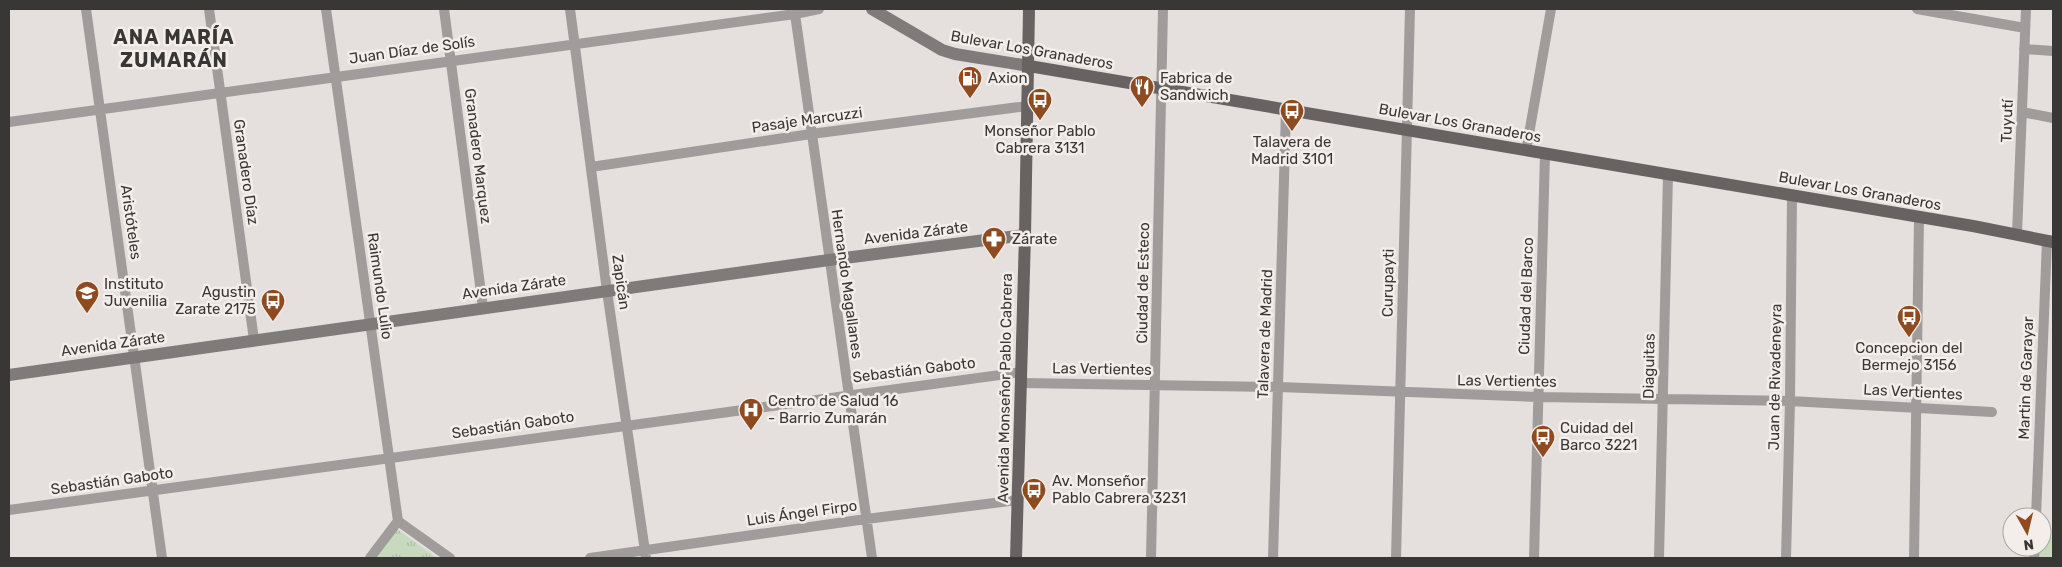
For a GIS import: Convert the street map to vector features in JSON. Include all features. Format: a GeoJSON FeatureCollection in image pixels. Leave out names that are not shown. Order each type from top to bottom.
{"type":"FeatureCollection","features":[{"type":"Feature","properties":{"kind":"main road","name":"Avenida Monseñor Pablo Cabrera"},"geometry":{"type":"LineString","coordinates":[[1016,558],[1022,377],[1029,9]]}},
{"type":"Feature","properties":{"kind":"main road","name":"Bulevar Los Granaderos"},"geometry":{"type":"LineString","coordinates":[[1029,66],[2050,241]]}},
{"type":"Feature","properties":{"kind":"street","name":"Aristóteles"},"geometry":{"type":"LineString","coordinates":[[86,9],[162,558]]}},
{"type":"Feature","properties":{"kind":"street","name":"Granadero Díaz"},"geometry":{"type":"LineString","coordinates":[[208,9],[254,340]]}},
{"type":"Feature","properties":{"kind":"street","name":"Raimundo Lulio"},"geometry":{"type":"LineString","coordinates":[[326,9],[398,521]]}},
{"type":"Feature","properties":{"kind":"street","name":"Granadero Marquez"},"geometry":{"type":"LineString","coordinates":[[444,9],[483,308]]}},
{"type":"Feature","properties":{"kind":"street","name":"Zapicán"},"geometry":{"type":"LineString","coordinates":[[570,9],[607,291],[646,555]]}},
{"type":"Feature","properties":{"kind":"street","name":"Juan Díaz de Solís"},"geometry":{"type":"LineString","coordinates":[[9,122],[795,14],[819,9]]}},
{"type":"Feature","properties":{"kind":"street","name":"Bulevar Los Granaderos"},"geometry":{"type":"LineString","coordinates":[[872,9],[942,50],[955,54],[1029,66]]}},
{"type":"Feature","properties":{"kind":"street","name":"Ciudad de Esteco"},"geometry":{"type":"LineString","coordinates":[[1151,558],[1163,9]]}},
{"type":"Feature","properties":{"kind":"street","name":"Curupayti"},"geometry":{"type":"LineString","coordinates":[[1396,558],[1410,9]]}},
{"type":"Feature","properties":{"kind":"street"},"geometry":{"type":"LineString","coordinates":[[1526,151],[1552,9]]}},
{"type":"Feature","properties":{"kind":"street"},"geometry":{"type":"LineString","coordinates":[[1918,9],[2025,28]]}},
{"type":"Feature","properties":{"kind":"street","name":"Tuyutí"},"geometry":{"type":"LineString","coordinates":[[2017,234],[2026,9]]}},
{"type":"Feature","properties":{"kind":"street","name":"Hernando Magallanes"},"geometry":{"type":"LineString","coordinates":[[795,14],[828,260],[872,558]]}},
{"type":"Feature","properties":{"kind":"street"},"geometry":{"type":"LineString","coordinates":[[2024,49],[2053,51]]}},
{"type":"Feature","properties":{"kind":"street","name":"Pasaje Marcuzzi"},"geometry":{"type":"LineString","coordinates":[[590,167],[811,134],[1027,106]]}},
{"type":"Feature","properties":{"kind":"street","name":"Talavera de Madrid"},"geometry":{"type":"LineString","coordinates":[[1273,558],[1286,110]]}},
{"type":"Feature","properties":{"kind":"street"},"geometry":{"type":"LineString","coordinates":[[2022,112],[2053,118]]}},
{"type":"Feature","properties":{"kind":"street","name":"Ciudad del Barco"},"geometry":{"type":"LineString","coordinates":[[1534,558],[1545,154]]}},
{"type":"Feature","properties":{"kind":"street","name":"Diaguitas"},"geometry":{"type":"LineString","coordinates":[[1659,558],[1668,175]]}},
{"type":"Feature","properties":{"kind":"street","name":"Juan de Rivadeneyra"},"geometry":{"type":"LineString","coordinates":[[1786,558],[1792,196]]}},
{"type":"Feature","properties":{"kind":"street"},"geometry":{"type":"LineString","coordinates":[[1914,558],[1919,218]]}},
{"type":"Feature","properties":{"kind":"street","name":"Avenida Zárate"},"geometry":{"type":"LineString","coordinates":[[9,375],[828,260],[1025,235]]}},
{"type":"Feature","properties":{"kind":"street","name":"Martin de Garayar"},"geometry":{"type":"LineString","coordinates":[[2037,507],[2050,241]]}},
{"type":"Feature","properties":{"kind":"street","name":"Las Vertientes"},"geometry":{"type":"LineString","coordinates":[[1022,377],[1400,393],[1790,401],[1992,412]]}},
{"type":"Feature","properties":{"kind":"street","name":"Sebastián Gaboto"},"geometry":{"type":"LineString","coordinates":[[9,510],[848,394],[1022,377]]}},
{"type":"Feature","properties":{"kind":"street","name":"Luis Ángel Firpo"},"geometry":{"type":"LineString","coordinates":[[590,558],[646,555],[866,519],[1018,500]]}},
{"type":"Feature","properties":{"kind":"street"},"geometry":{"type":"LineString","coordinates":[[370,558],[398,521],[450,558]]}},
{"type":"Feature","properties":{"kind":"green space"},"geometry":{"type":"Polygon","coordinates":[[[397,529],[437,558],[376,558],[397,529]]]}},
{"type":"Feature","properties":{"kind":"green space"},"geometry":{"type":"Polygon","coordinates":[[[2053,537],[2053,558],[2036,558],[2052,557],[2053,537]]]}},
{"type":"Feature","properties":{"kind":"place","name":"Axion"},"geometry":{"type":"Point","coordinates":[970,99]}},
{"type":"Feature","properties":{"kind":"place","name":"Fabrica de Sandwich"},"geometry":{"type":"Point","coordinates":[1142,108]}},
{"type":"Feature","properties":{"kind":"place","name":"Monseñor Pablo Cabrera 3131"},"geometry":{"type":"Point","coordinates":[1040,121]}},
{"type":"Feature","properties":{"kind":"place","name":"Talavera de Madrid 3101"},"geometry":{"type":"Point","coordinates":[1292,132]}},
{"type":"Feature","properties":{"kind":"place","name":"Zárate"},"geometry":{"type":"Point","coordinates":[994,260]}},
{"type":"Feature","properties":{"kind":"place","name":"Instituto Juvenilia"},"geometry":{"type":"Point","coordinates":[87,314]}},
{"type":"Feature","properties":{"kind":"place","name":"Agustin Zarate 2175"},"geometry":{"type":"Point","coordinates":[273,322]}},
{"type":"Feature","properties":{"kind":"place","name":"Concepcion del Bermejo 3156"},"geometry":{"type":"Point","coordinates":[1909,338]}},
{"type":"Feature","properties":{"kind":"place","name":"Centro de Salud 16 - Barrio Zumarán"},"geometry":{"type":"Point","coordinates":[751,431]}},
{"type":"Feature","properties":{"kind":"place","name":"Cuidad del Barco 3221"},"geometry":{"type":"Point","coordinates":[1543,458]}},
{"type":"Feature","properties":{"kind":"place","name":"Av. Monseñor Pablo Cabrera 3231"},"geometry":{"type":"Point","coordinates":[1034,511]}},
{"type":"Feature","properties":{"kind":"district","name":"ANA MARÍA ZUMARÁN"},"geometry":{"type":"Point","coordinates":[174,48]}}]}
